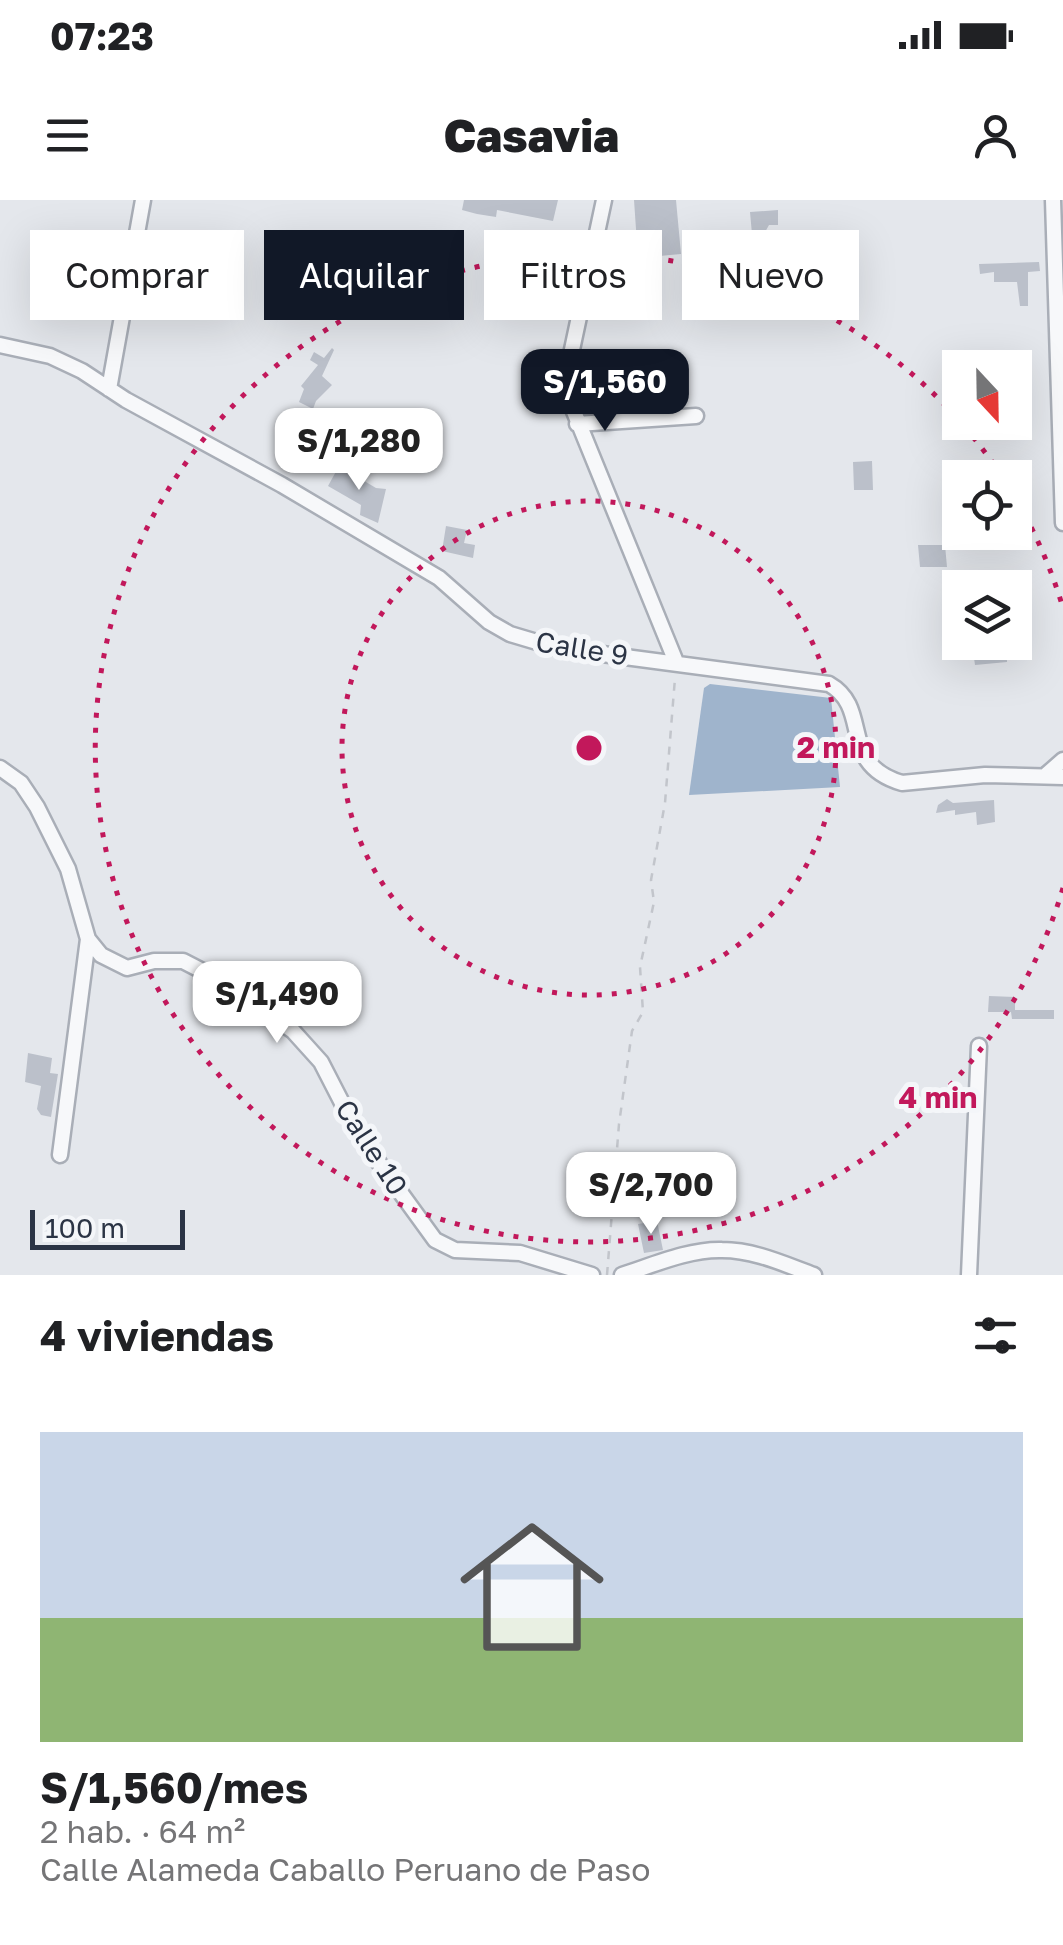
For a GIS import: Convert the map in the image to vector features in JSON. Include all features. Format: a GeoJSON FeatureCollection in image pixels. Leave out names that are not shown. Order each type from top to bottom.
{"type":"FeatureCollection","features":[{"type":"Feature","properties":{"kind":"street"},"geometry":{"type":"LineString","coordinates":[[109,389],[143,200]]}},
{"type":"Feature","properties":{"kind":"street"},"geometry":{"type":"LineString","coordinates":[[604,200],[564,384],[676,662]]}},
{"type":"Feature","properties":{"kind":"street"},"geometry":{"type":"LineString","coordinates":[[1054,200],[1063,523]]}},
{"type":"Feature","properties":{"kind":"street","name":"Calle 9"},"geometry":{"type":"LineString","coordinates":[[0,345],[65,361],[439,578],[489,622],[510,634],[556,648],[830,684],[842,691],[848,701],[864,758],[889,780],[925,783],[985,774],[1063,777]]}},
{"type":"Feature","properties":{"kind":"street"},"geometry":{"type":"LineString","coordinates":[[577,424],[696,416]]}},
{"type":"Feature","properties":{"kind":"street"},"geometry":{"type":"LineString","coordinates":[[1047,774],[1063,760]]}},
{"type":"Feature","properties":{"kind":"street"},"geometry":{"type":"LineString","coordinates":[[0,768],[22,783],[38,807],[68,870],[88,939],[60,1155]]}},
{"type":"Feature","properties":{"kind":"street","name":"Calle 10"},"geometry":{"type":"LineString","coordinates":[[88,939],[101,955],[127,968],[154,961],[182,961],[218,979],[293,1030],[321,1062],[358,1134],[435,1240],[455,1250],[520,1253],[592,1275]]}},
{"type":"Feature","properties":{"kind":"street"},"geometry":{"type":"LineString","coordinates":[[969,1275],[979,1046]]}},
{"type":"Feature","properties":{"kind":"street"},"geometry":{"type":"LineString","coordinates":[[622,1275],[720,1249],[756,1254],[814,1275]]}},
{"type":"Feature","properties":{"kind":"path"},"geometry":{"type":"LineString","coordinates":[[607,1275],[619,1124],[632,1031],[643,1012],[640,966],[654,902],[652,880],[665,804],[676,662]]}},
{"type":"Feature","properties":{"kind":"water"},"geometry":{"type":"Polygon","coordinates":[[[710,684],[831,698],[840,787],[689,795],[704,688],[710,684]]]}},
{"type":"Feature","properties":{"kind":"building"},"geometry":{"type":"Polygon","coordinates":[[[464,200],[558,200],[553,221],[497,210],[496,217],[477,214],[462,210],[464,200]]]}},
{"type":"Feature","properties":{"kind":"building"},"geometry":{"type":"Polygon","coordinates":[[[634,200],[676,200],[681,254],[662,256],[662,230],[636,230],[634,200]]]}},
{"type":"Feature","properties":{"kind":"building"},"geometry":{"type":"Polygon","coordinates":[[[778,210],[778,225],[752,230],[750,212],[778,210]]]}},
{"type":"Feature","properties":{"kind":"building"},"geometry":{"type":"Polygon","coordinates":[[[1039,262],[1040,271],[1028,272],[1028,306],[1020,306],[1017,282],[994,282],[994,272],[980,274],[979,264],[1039,262]]]}},
{"type":"Feature","properties":{"kind":"building"},"geometry":{"type":"Polygon","coordinates":[[[332,348],[322,376],[332,385],[313,409],[299,402],[304,389],[301,386],[318,365],[310,360],[314,352],[324,358],[332,348]]]}},
{"type":"Feature","properties":{"kind":"building"},"geometry":{"type":"Polygon","coordinates":[[[872,461],[873,490],[854,490],[853,462],[872,461]]]}},
{"type":"Feature","properties":{"kind":"building"},"geometry":{"type":"Polygon","coordinates":[[[339,466],[376,488],[386,489],[378,523],[360,515],[361,505],[328,486],[339,466]]]}},
{"type":"Feature","properties":{"kind":"building"},"geometry":{"type":"Polygon","coordinates":[[[446,526],[467,530],[464,543],[475,545],[473,558],[442,551],[446,526]]]}},
{"type":"Feature","properties":{"kind":"building"},"geometry":{"type":"Polygon","coordinates":[[[918,545],[942,545],[947,567],[920,567],[918,545]]]}},
{"type":"Feature","properties":{"kind":"building"},"geometry":{"type":"Polygon","coordinates":[[[974,660],[1007,660],[1007,662],[975,665],[974,660]]]}},
{"type":"Feature","properties":{"kind":"building"},"geometry":{"type":"Polygon","coordinates":[[[947,799],[953,803],[994,800],[995,822],[977,825],[976,812],[936,813],[938,805],[947,799]]]}},
{"type":"Feature","properties":{"kind":"building"},"geometry":{"type":"Polygon","coordinates":[[[989,996],[1015,997],[1015,1010],[1054,1010],[1054,1019],[1012,1019],[1011,1012],[988,1012],[989,996]]]}},
{"type":"Feature","properties":{"kind":"building"},"geometry":{"type":"Polygon","coordinates":[[[28,1053],[52,1058],[50,1073],[58,1074],[51,1117],[41,1115],[37,1109],[41,1086],[25,1082],[28,1053]]]}},
{"type":"Feature","properties":{"kind":"building"},"geometry":{"type":"Polygon","coordinates":[[[657,1221],[663,1250],[644,1253],[638,1224],[657,1221]]]}}]}
